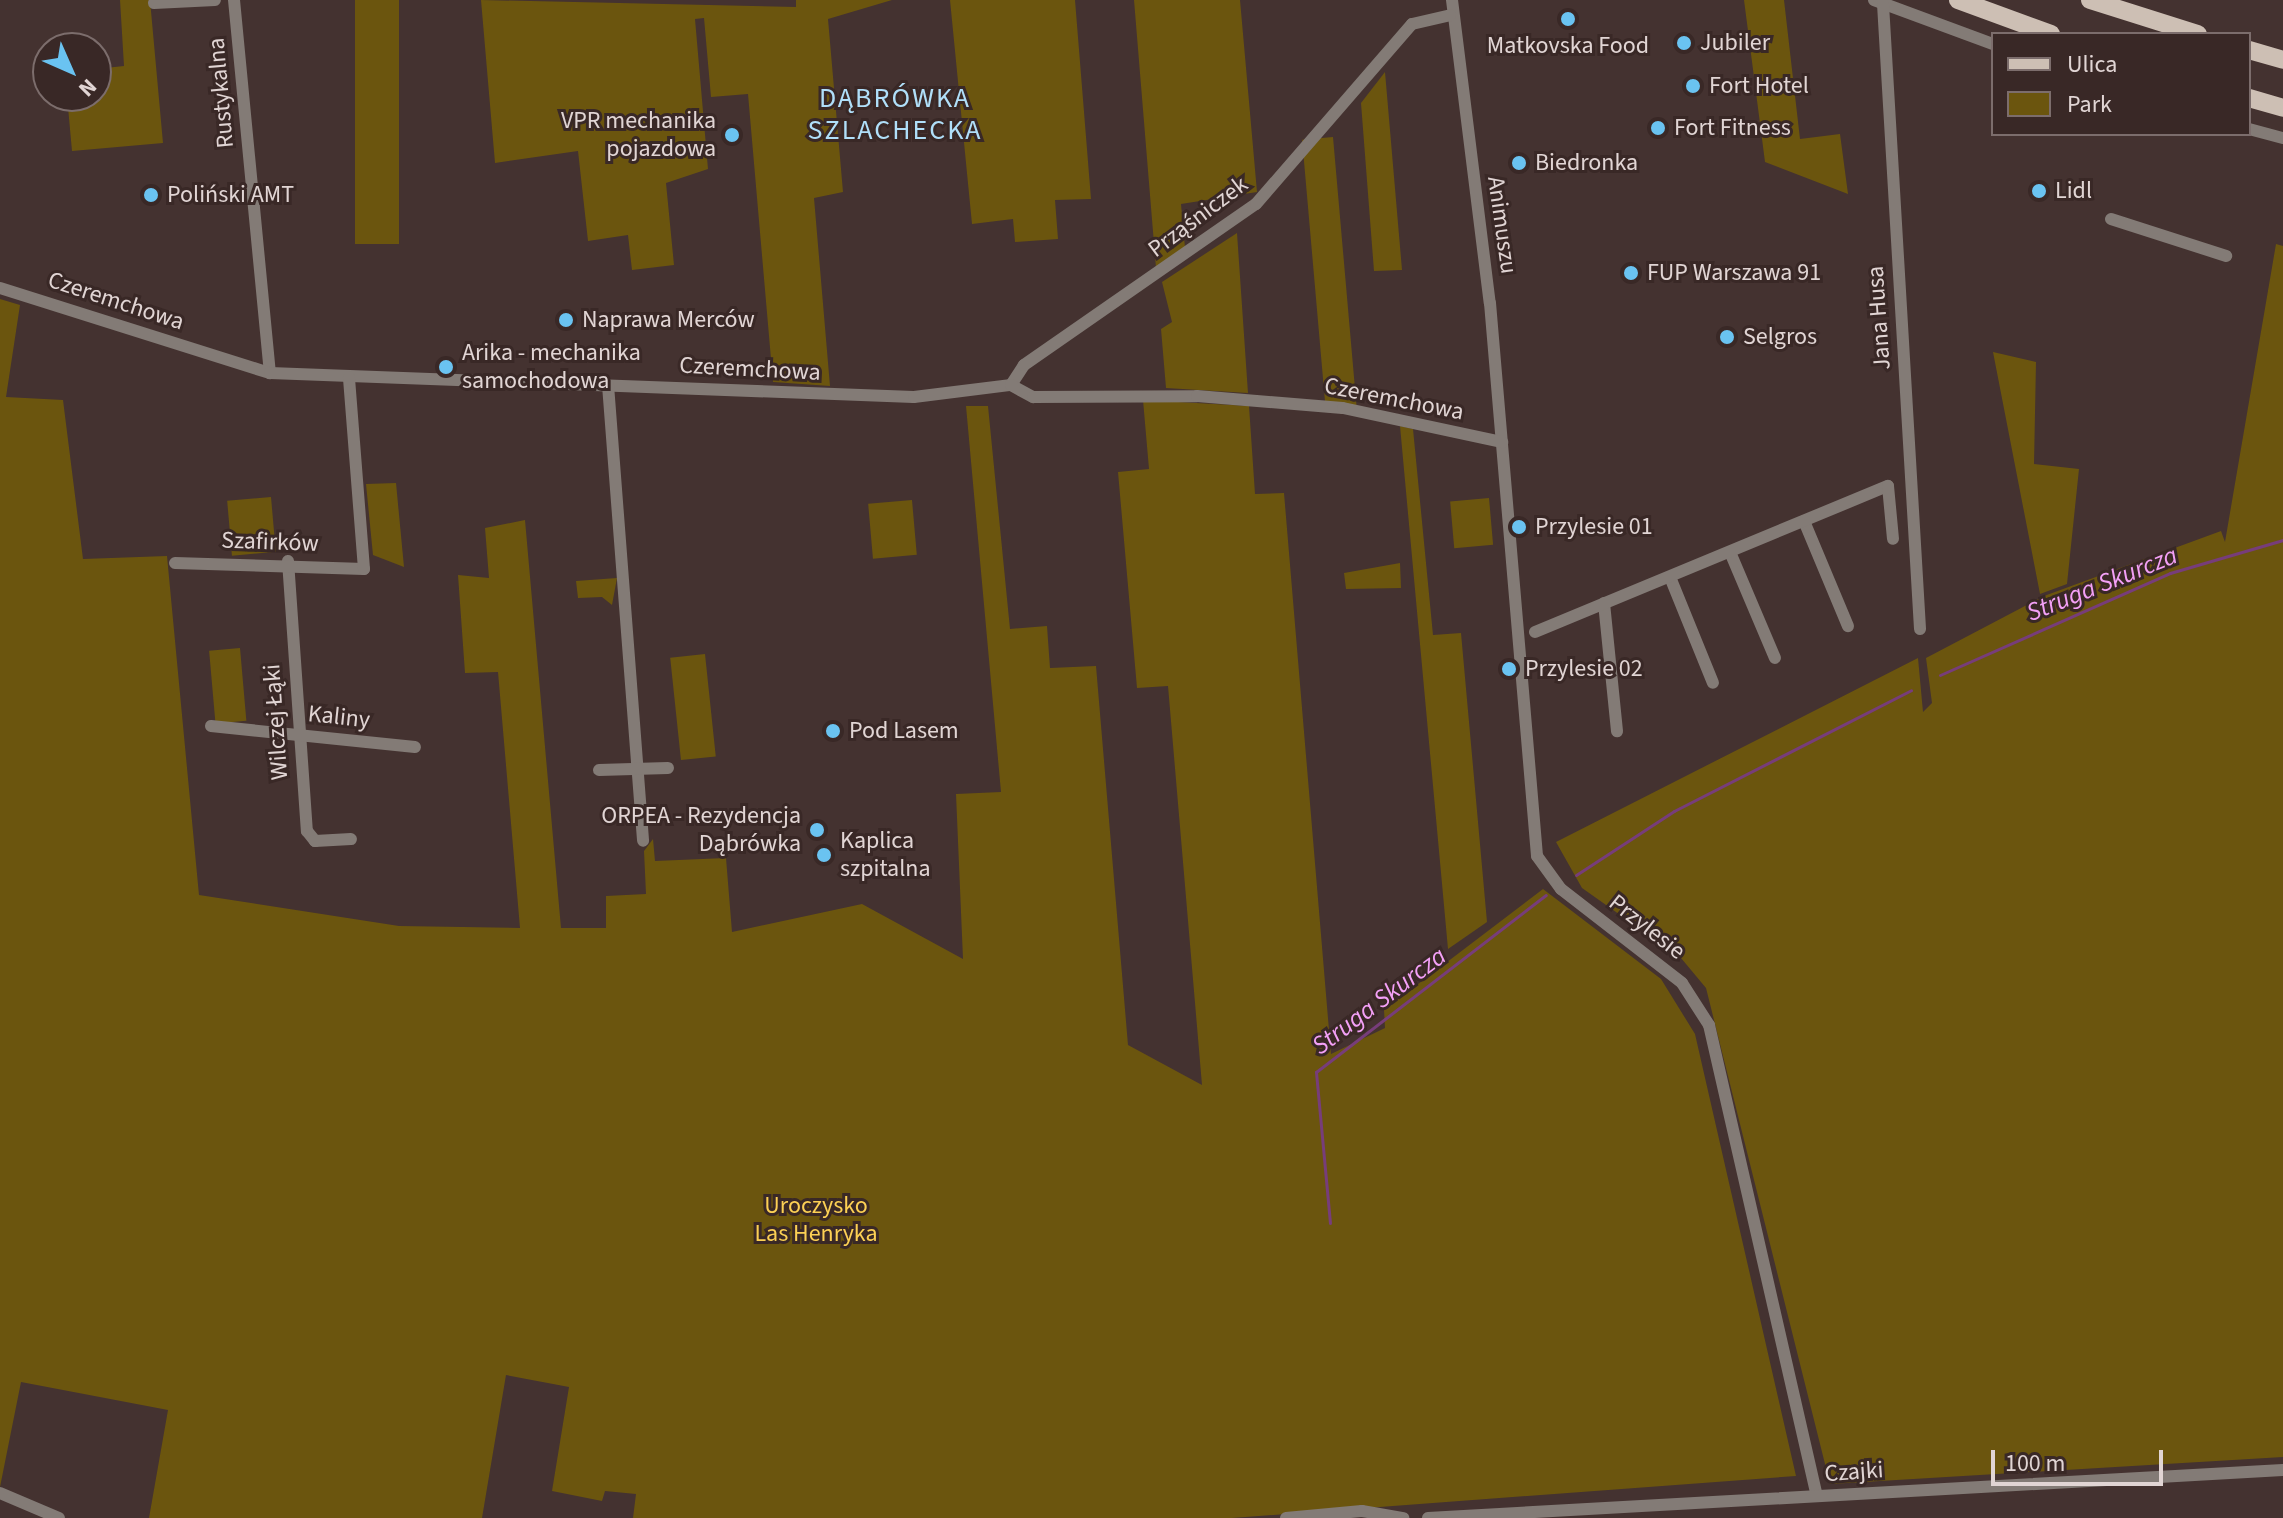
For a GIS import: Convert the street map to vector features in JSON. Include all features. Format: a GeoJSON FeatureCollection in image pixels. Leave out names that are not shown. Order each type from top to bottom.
{"type":"FeatureCollection","features":[{"type":"Feature","properties":{"kind":"main road"},"geometry":{"type":"LineString","coordinates":[[1958,0],[2046,32]]}},
{"type":"Feature","properties":{"kind":"main road"},"geometry":{"type":"LineString","coordinates":[[2090,0],[2192,32]]}},
{"type":"Feature","properties":{"kind":"main road"},"geometry":{"type":"LineString","coordinates":[[2251,51],[2283,60]]}},
{"type":"Feature","properties":{"kind":"main road"},"geometry":{"type":"LineString","coordinates":[[2251,99],[2283,108]]}},
{"type":"Feature","properties":{"kind":"street"},"geometry":{"type":"LineString","coordinates":[[154,3],[215,0]]}},
{"type":"Feature","properties":{"kind":"street","name":"Rustykalna"},"geometry":{"type":"LineString","coordinates":[[234,0],[270,373]]}},
{"type":"Feature","properties":{"kind":"street"},"geometry":{"type":"LineString","coordinates":[[1450,15],[1452,0]]}},
{"type":"Feature","properties":{"kind":"street"},"geometry":{"type":"LineString","coordinates":[[1878,2],[1991,43]]}},
{"type":"Feature","properties":{"kind":"street","name":"Jana Husa"},"geometry":{"type":"LineString","coordinates":[[1878,2],[1920,629]]}},
{"type":"Feature","properties":{"kind":"street","name":"Prząśniczek"},"geometry":{"type":"LineString","coordinates":[[1011,385],[1024,365],[1246,213],[1412,24],[1450,15]]}},
{"type":"Feature","properties":{"kind":"street","name":"Animuszu"},"geometry":{"type":"LineString","coordinates":[[1450,15],[1502,442]]}},
{"type":"Feature","properties":{"kind":"street"},"geometry":{"type":"LineString","coordinates":[[2251,130],[2283,138]]}},
{"type":"Feature","properties":{"kind":"street"},"geometry":{"type":"LineString","coordinates":[[2111,219],[2226,256]]}},
{"type":"Feature","properties":{"kind":"street","name":"Czeremchowa"},"geometry":{"type":"LineString","coordinates":[[0,288],[270,373],[914,397],[1011,385],[1033,397],[1197,396],[1343,408],[1502,442]]}},
{"type":"Feature","properties":{"kind":"street","name":"Szafirków"},"geometry":{"type":"LineString","coordinates":[[175,563],[288,561],[364,569],[349,378]]}},
{"type":"Feature","properties":{"kind":"street"},"geometry":{"type":"LineString","coordinates":[[608,385],[643,841]]}},
{"type":"Feature","properties":{"kind":"street","name":"Przylesie"},"geometry":{"type":"LineString","coordinates":[[1502,442],[1537,856],[1561,889],[1682,983],[1709,1025],[1817,1496]]}},
{"type":"Feature","properties":{"kind":"street"},"geometry":{"type":"LineString","coordinates":[[1535,632],[1888,486],[1893,539]]}},
{"type":"Feature","properties":{"kind":"street"},"geometry":{"type":"LineString","coordinates":[[1804,521],[1848,626]]}},
{"type":"Feature","properties":{"kind":"street"},"geometry":{"type":"LineString","coordinates":[[1730,552],[1775,658]]}},
{"type":"Feature","properties":{"kind":"street","name":"Wilczej Łąki"},"geometry":{"type":"LineString","coordinates":[[288,561],[298,735],[310,838],[351,839]]}},
{"type":"Feature","properties":{"kind":"street"},"geometry":{"type":"LineString","coordinates":[[1670,577],[1713,683]]}},
{"type":"Feature","properties":{"kind":"street"},"geometry":{"type":"LineString","coordinates":[[1604,603],[1617,731]]}},
{"type":"Feature","properties":{"kind":"street","name":"Kaliny"},"geometry":{"type":"LineString","coordinates":[[211,726],[415,747]]}},
{"type":"Feature","properties":{"kind":"street"},"geometry":{"type":"LineString","coordinates":[[599,770],[668,768]]}},
{"type":"Feature","properties":{"kind":"street","name":"Czajki"},"geometry":{"type":"LineString","coordinates":[[1428,1518],[2283,1470]]}},
{"type":"Feature","properties":{"kind":"street"},"geometry":{"type":"LineString","coordinates":[[0,1493],[37,1514],[59,1518]]}},
{"type":"Feature","properties":{"kind":"street"},"geometry":{"type":"LineString","coordinates":[[1286,1518],[1362,1511],[1403,1518]]}},
{"type":"Feature","properties":{"kind":"green space"},"geometry":{"type":"Polygon","coordinates":[[[120,0],[150,0],[163,143],[72,151],[68,112],[112,112],[112,67],[124,66],[120,0]]]}},
{"type":"Feature","properties":{"kind":"green space"},"geometry":{"type":"Polygon","coordinates":[[[355,0],[399,0],[399,244],[355,244],[355,0]]]}},
{"type":"Feature","properties":{"kind":"green space"},"geometry":{"type":"Polygon","coordinates":[[[481,0],[796,7],[796,0],[892,0],[828,19],[843,192],[814,198],[830,386],[773,382],[748,94],[711,97],[704,18],[695,19],[708,169],[666,183],[674,265],[632,270],[628,235],[588,241],[578,151],[495,163],[481,0]]]}},
{"type":"Feature","properties":{"kind":"green space"},"geometry":{"type":"Polygon","coordinates":[[[950,0],[1075,0],[1091,199],[1055,200],[1058,239],[1015,242],[1013,219],[972,224],[950,0]]]}},
{"type":"Feature","properties":{"kind":"green space"},"geometry":{"type":"Polygon","coordinates":[[[1134,0],[1240,0],[1257,192],[1181,204],[1185,248],[1156,268],[1134,0]]]}},
{"type":"Feature","properties":{"kind":"green space"},"geometry":{"type":"Polygon","coordinates":[[[1744,0],[1784,0],[1800,139],[1840,134],[1848,194],[1765,162],[1744,0]]]}},
{"type":"Feature","properties":{"kind":"green space"},"geometry":{"type":"Polygon","coordinates":[[[1385,72],[1402,270],[1374,271],[1361,103],[1385,72]]]}},
{"type":"Feature","properties":{"kind":"green space"},"geometry":{"type":"Polygon","coordinates":[[[1333,137],[1356,405],[1326,408],[1302,140],[1333,137]]]}},
{"type":"Feature","properties":{"kind":"green space"},"geometry":{"type":"Polygon","coordinates":[[[1237,233],[1248,393],[1166,388],[1161,329],[1172,322],[1162,282],[1237,233]]]}},
{"type":"Feature","properties":{"kind":"green space"},"geometry":{"type":"Polygon","coordinates":[[[2276,244],[2283,246],[2283,1457],[1830,1484],[1706,988],[1681,958],[1582,888],[1556,842],[1918,658],[1923,712],[1932,703],[1926,658],[2044,596],[2221,531],[2225,542],[2276,244]]]}},
{"type":"Feature","properties":{"kind":"green space","name":"Uroczysko Las Henryka"},"geometry":{"type":"Polygon","coordinates":[[[0,299],[20,305],[6,397],[63,400],[83,559],[167,556],[199,895],[399,926],[520,928],[498,672],[465,673],[458,575],[489,578],[485,528],[525,520],[561,928],[606,928],[606,896],[646,894],[644,851],[653,839],[655,861],[726,858],[732,932],[862,904],[963,959],[956,794],[1001,792],[966,406],[988,406],[1010,629],[1047,626],[1050,668],[1096,666],[1128,1045],[1202,1085],[1168,686],[1137,688],[1118,472],[1149,469],[1143,400],[1249,406],[1255,494],[1284,493],[1331,1054],[1385,1028],[1384,1010],[1543,889],[1661,979],[1695,1034],[1796,1476],[1232,1518],[633,1518],[636,1494],[605,1491],[602,1501],[552,1491],[569,1387],[506,1375],[482,1518],[149,1518],[168,1410],[21,1382],[0,1487],[0,299]]]}},
{"type":"Feature","properties":{"kind":"green space"},"geometry":{"type":"Polygon","coordinates":[[[1993,352],[2036,362],[2034,464],[2079,469],[2067,584],[2040,594],[1993,352]]]}},
{"type":"Feature","properties":{"kind":"green space"},"geometry":{"type":"Polygon","coordinates":[[[1400,426],[1413,429],[1433,635],[1461,633],[1487,922],[1448,949],[1400,426]]]}},
{"type":"Feature","properties":{"kind":"green space"},"geometry":{"type":"Polygon","coordinates":[[[396,483],[404,567],[373,555],[366,484],[396,483]]]}},
{"type":"Feature","properties":{"kind":"green space"},"geometry":{"type":"Polygon","coordinates":[[[271,497],[276,552],[232,556],[227,501],[271,497]]]}},
{"type":"Feature","properties":{"kind":"green space"},"geometry":{"type":"Polygon","coordinates":[[[1489,498],[1493,545],[1454,548],[1450,501],[1489,498]]]}},
{"type":"Feature","properties":{"kind":"green space"},"geometry":{"type":"Polygon","coordinates":[[[912,500],[917,555],[873,559],[868,504],[912,500]]]}},
{"type":"Feature","properties":{"kind":"green space"},"geometry":{"type":"Polygon","coordinates":[[[1400,563],[1401,588],[1346,589],[1344,573],[1400,563]]]}},
{"type":"Feature","properties":{"kind":"green space"},"geometry":{"type":"Polygon","coordinates":[[[617,578],[612,605],[602,597],[578,598],[576,581],[617,578]]]}},
{"type":"Feature","properties":{"kind":"green space"},"geometry":{"type":"Polygon","coordinates":[[[240,648],[246,721],[215,723],[209,651],[240,648]]]}},
{"type":"Feature","properties":{"kind":"green space"},"geometry":{"type":"Polygon","coordinates":[[[705,654],[716,756],[681,760],[670,658],[705,654]]]}},
{"type":"Feature","properties":{"kind":"waterway","name":"Struga Skurcza"},"geometry":{"type":"LineString","coordinates":[[1940,675],[2170,573],[2283,540]]}},
{"type":"Feature","properties":{"kind":"waterway","name":"Struga Skurcza"},"geometry":{"type":"LineString","coordinates":[[1576,875],[1674,811],[1911,690]]}},
{"type":"Feature","properties":{"kind":"waterway","name":"Struga Skurcza"},"geometry":{"type":"LineString","coordinates":[[1330,1223],[1316,1072],[1546,895]]}},
{"type":"Feature","properties":{"kind":"place","name":"Matkovska Food"},"geometry":{"type":"Point","coordinates":[1568,19]}},
{"type":"Feature","properties":{"kind":"place","name":"Jubiler"},"geometry":{"type":"Point","coordinates":[1684,43]}},
{"type":"Feature","properties":{"kind":"place","name":"Fort Hotel"},"geometry":{"type":"Point","coordinates":[1693,86]}},
{"type":"Feature","properties":{"kind":"place","name":"Fort Fitness"},"geometry":{"type":"Point","coordinates":[1658,128]}},
{"type":"Feature","properties":{"kind":"place","name":"VPR mechanika pojazdowa"},"geometry":{"type":"Point","coordinates":[732,135]}},
{"type":"Feature","properties":{"kind":"place","name":"Biedronka"},"geometry":{"type":"Point","coordinates":[1519,163]}},
{"type":"Feature","properties":{"kind":"place","name":"Lidl"},"geometry":{"type":"Point","coordinates":[2039,191]}},
{"type":"Feature","properties":{"kind":"place","name":"Poliński AMT"},"geometry":{"type":"Point","coordinates":[151,195]}},
{"type":"Feature","properties":{"kind":"place","name":"FUP Warszawa 91"},"geometry":{"type":"Point","coordinates":[1631,273]}},
{"type":"Feature","properties":{"kind":"place","name":"Naprawa Merców"},"geometry":{"type":"Point","coordinates":[566,320]}},
{"type":"Feature","properties":{"kind":"place","name":"Selgros"},"geometry":{"type":"Point","coordinates":[1727,337]}},
{"type":"Feature","properties":{"kind":"place","name":"Arika - mechanika samochodowa"},"geometry":{"type":"Point","coordinates":[446,367]}},
{"type":"Feature","properties":{"kind":"place","name":"Przylesie 01"},"geometry":{"type":"Point","coordinates":[1519,527]}},
{"type":"Feature","properties":{"kind":"place","name":"Przylesie 02"},"geometry":{"type":"Point","coordinates":[1509,669]}},
{"type":"Feature","properties":{"kind":"place","name":"Pod Lasem"},"geometry":{"type":"Point","coordinates":[833,731]}},
{"type":"Feature","properties":{"kind":"place","name":"ORPEA - Rezydencja Dąbrówka"},"geometry":{"type":"Point","coordinates":[817,830]}},
{"type":"Feature","properties":{"kind":"place","name":"Kaplica szpitalna"},"geometry":{"type":"Point","coordinates":[824,855]}},
{"type":"Feature","properties":{"kind":"district","name":"DĄBRÓWKA SZLACHECKA"},"geometry":{"type":"Point","coordinates":[895,114]}}]}
